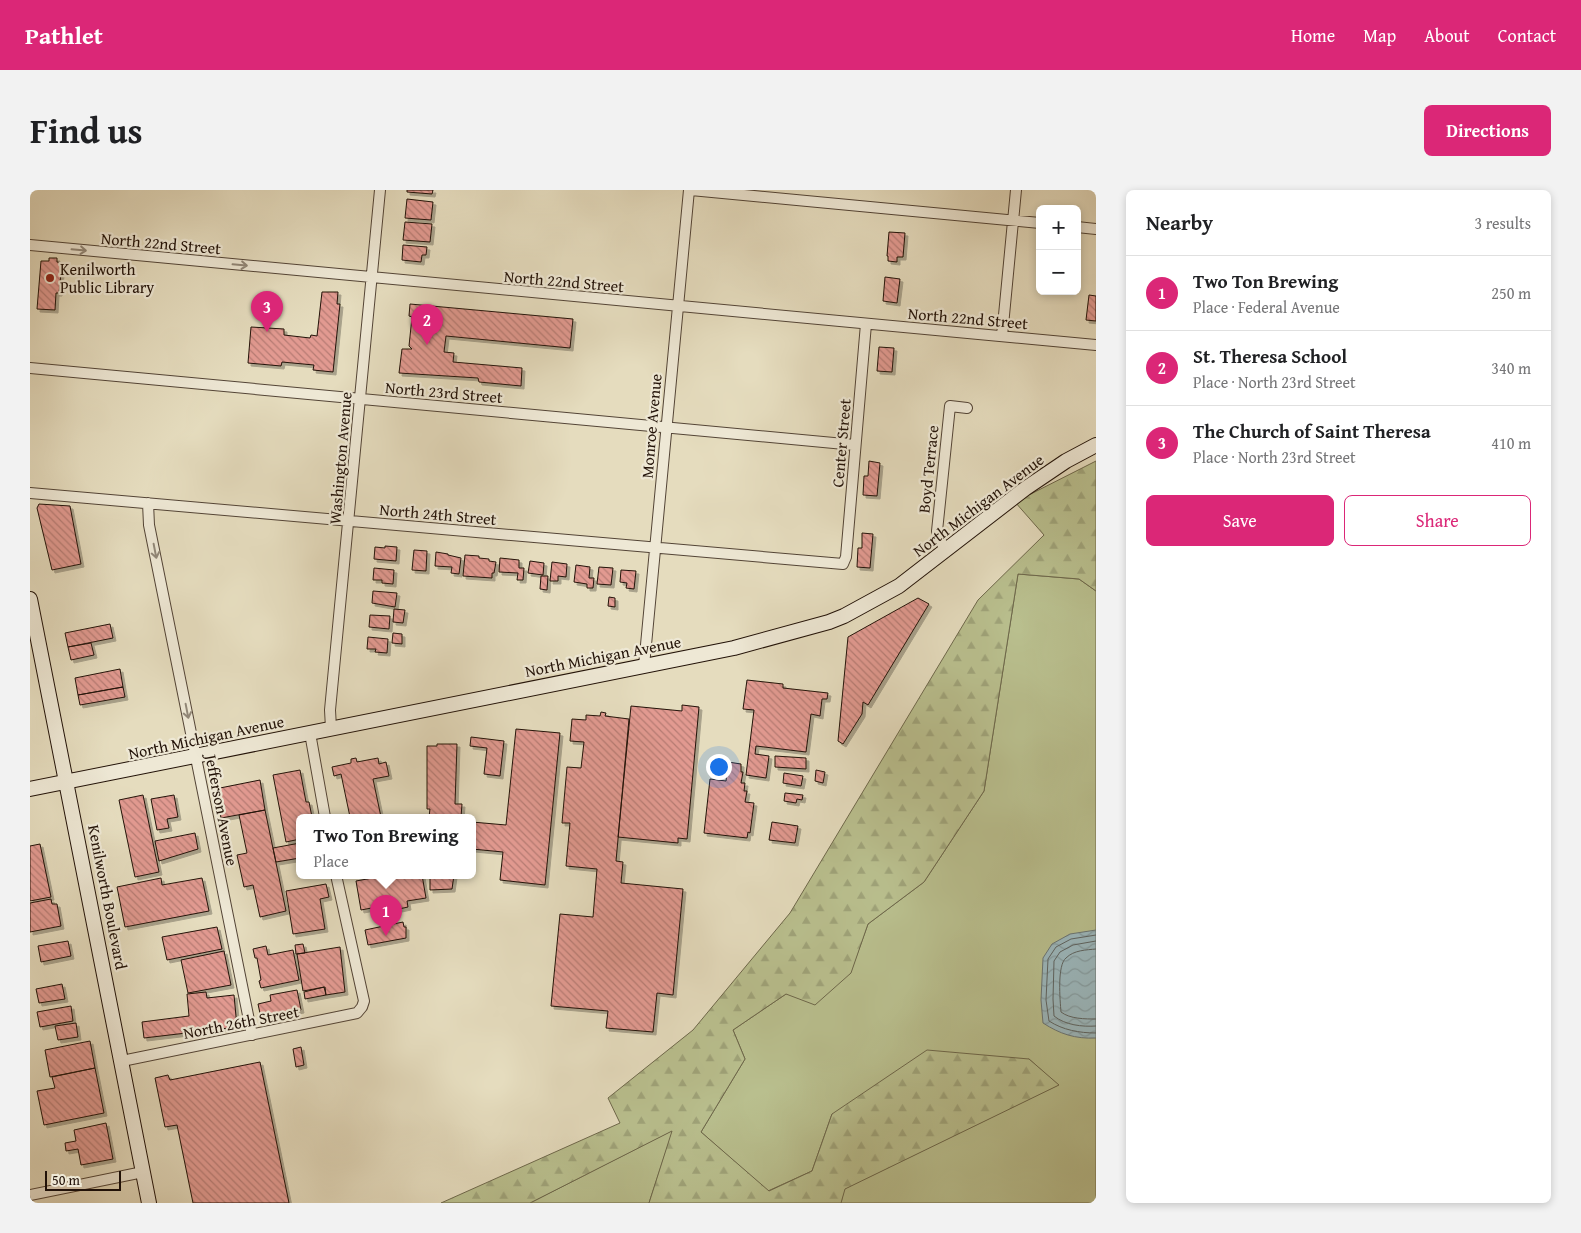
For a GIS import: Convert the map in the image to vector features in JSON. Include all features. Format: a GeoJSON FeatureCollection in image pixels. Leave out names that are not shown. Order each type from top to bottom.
{"type":"FeatureCollection","features":[{"type":"Feature","properties":{"kind":"street","name":"Washington Avenue"},"geometry":{"type":"LineString","coordinates":[[331,728],[330,710],[380,190]]}},
{"type":"Feature","properties":{"kind":"street"},"geometry":{"type":"LineString","coordinates":[[690,190],[1036,223]]}},
{"type":"Feature","properties":{"kind":"street","name":"Monroe Avenue"},"geometry":{"type":"LineString","coordinates":[[644,666],[690,190]]}},
{"type":"Feature","properties":{"kind":"street"},"geometry":{"type":"LineString","coordinates":[[1002,336],[1016,190]]}},
{"type":"Feature","properties":{"kind":"street"},"geometry":{"type":"LineString","coordinates":[[1081,227],[1096,228]]}},
{"type":"Feature","properties":{"kind":"street","name":"North 22nd Street"},"geometry":{"type":"LineString","coordinates":[[30,246],[1096,345]]}},
{"type":"Feature","properties":{"kind":"street","name":"Center Street"},"geometry":{"type":"LineString","coordinates":[[843,564],[846,557],[866,324]]}},
{"type":"Feature","properties":{"kind":"street","name":"North 23rd Street"},"geometry":{"type":"LineString","coordinates":[[30,368],[855,446]]}},
{"type":"Feature","properties":{"kind":"street","name":"Boyd Terrace"},"geometry":{"type":"LineString","coordinates":[[947,550],[939,538],[938,522],[950,406],[967,408]]}},
{"type":"Feature","properties":{"kind":"street","name":"North Michigan Avenue"},"geometry":{"type":"LineString","coordinates":[[30,789],[734,648],[829,622],[844,616],[899,586],[1026,488],[1066,461],[1096,445]]}},
{"type":"Feature","properties":{"kind":"street","name":"North 24th Street"},"geometry":{"type":"LineString","coordinates":[[30,493],[843,564]]}},
{"type":"Feature","properties":{"kind":"street","name":"Jefferson Avenue"},"geometry":{"type":"LineString","coordinates":[[148,503],[150,525],[252,1035]]}},
{"type":"Feature","properties":{"kind":"street","name":"Kenilworth Boulevard"},"geometry":{"type":"LineString","coordinates":[[30,599],[149,1203]]}},
{"type":"Feature","properties":{"kind":"street"},"geometry":{"type":"LineString","coordinates":[[310,733],[324,814]]}},
{"type":"Feature","properties":{"kind":"street","name":"North 26th Street"},"geometry":{"type":"LineString","coordinates":[[122,1061],[357,1013],[362,1008],[364,1001],[337,879]]}},
{"type":"Feature","properties":{"kind":"street"},"geometry":{"type":"LineString","coordinates":[[30,1194],[143,1172]]}},
{"type":"Feature","properties":{"kind":"green space"},"geometry":{"type":"Polygon","coordinates":[[[1096,461],[1096,591],[1079,579],[1018,574],[984,791],[924,882],[868,924],[851,973],[815,1005],[786,994],[733,1030],[745,1059],[701,1132],[769,1191],[812,1171],[832,1114],[927,1050],[1029,1059],[1059,1085],[845,1189],[841,1203],[649,1203],[672,1131],[530,1203],[441,1203],[620,1123],[608,1098],[693,1030],[790,913],[978,600],[1044,535],[1015,502],[1096,461]]]}},
{"type":"Feature","properties":{"kind":"green space"},"geometry":{"type":"Polygon","coordinates":[[[1018,574],[1079,579],[1096,591],[1096,1203],[841,1203],[844,1189],[1058,1085],[1029,1059],[832,1114],[812,1171],[768,1191],[701,1132],[745,1059],[733,1030],[786,994],[850,974],[868,924],[924,882],[984,791],[1018,574]]]}},
{"type":"Feature","properties":{"kind":"green space"},"geometry":{"type":"Polygon","coordinates":[[[673,1130],[649,1203],[530,1203],[673,1130]]]}},
{"type":"Feature","properties":{"kind":"water"},"geometry":{"type":"Polygon","coordinates":[[[1096,930],[1096,1038],[1074,1037],[1043,1023],[1041,1000],[1043,958],[1052,944],[1070,934],[1096,930]]]}},
{"type":"Feature","properties":{"kind":"building"},"geometry":{"type":"Polygon","coordinates":[[[407,190],[433,190],[432,194],[407,192],[407,190]]]}},
{"type":"Feature","properties":{"kind":"building"},"geometry":{"type":"Polygon","coordinates":[[[407,199],[433,202],[431,220],[405,218],[407,199]]]}},
{"type":"Feature","properties":{"kind":"building"},"geometry":{"type":"Polygon","coordinates":[[[405,222],[432,224],[430,242],[403,240],[405,222]]]}},
{"type":"Feature","properties":{"kind":"building"},"geometry":{"type":"Polygon","coordinates":[[[889,232],[905,233],[903,257],[897,257],[897,262],[888,261],[889,232]]]}},
{"type":"Feature","properties":{"kind":"building"},"geometry":{"type":"Polygon","coordinates":[[[403,245],[427,247],[426,255],[422,255],[421,262],[402,260],[403,245]]]}},
{"type":"Feature","properties":{"kind":"building","name":"Kenilworth Public Library"},"geometry":{"type":"Polygon","coordinates":[[[49,258],[57,258],[57,262],[62,263],[59,293],[56,293],[55,310],[37,309],[41,261],[49,261],[49,258]]]}},
{"type":"Feature","properties":{"kind":"building"},"geometry":{"type":"Polygon","coordinates":[[[885,277],[900,279],[897,303],[883,301],[885,277]]]}},
{"type":"Feature","properties":{"kind":"building"},"geometry":{"type":"Polygon","coordinates":[[[322,292],[338,292],[337,304],[340,304],[333,372],[313,370],[314,365],[282,362],[281,366],[248,363],[251,327],[284,329],[284,335],[310,338],[311,335],[317,336],[322,292]]]}},
{"type":"Feature","properties":{"kind":"building"},"geometry":{"type":"Polygon","coordinates":[[[1089,295],[1096,296],[1096,321],[1086,320],[1089,295]]]}},
{"type":"Feature","properties":{"kind":"building"},"geometry":{"type":"Polygon","coordinates":[[[410,304],[573,319],[570,348],[446,336],[444,352],[454,353],[453,362],[522,368],[521,386],[479,382],[478,378],[399,373],[402,349],[412,349],[409,346],[412,317],[409,316],[410,304]]]}},
{"type":"Feature","properties":{"kind":"building"},"geometry":{"type":"Polygon","coordinates":[[[879,347],[894,348],[892,372],[877,371],[879,347]]]}},
{"type":"Feature","properties":{"kind":"building"},"geometry":{"type":"Polygon","coordinates":[[[869,461],[880,463],[877,496],[863,495],[864,476],[868,476],[869,461]]]}},
{"type":"Feature","properties":{"kind":"building"},"geometry":{"type":"Polygon","coordinates":[[[39,504],[70,506],[81,564],[52,570],[37,508],[39,504]]]}},
{"type":"Feature","properties":{"kind":"building"},"geometry":{"type":"Polygon","coordinates":[[[862,533],[873,534],[870,568],[857,567],[858,548],[862,548],[862,533]]]}},
{"type":"Feature","properties":{"kind":"building"},"geometry":{"type":"Polygon","coordinates":[[[385,546],[397,547],[396,561],[374,559],[375,547],[385,548],[385,546]]]}},
{"type":"Feature","properties":{"kind":"building"},"geometry":{"type":"Polygon","coordinates":[[[414,550],[427,551],[426,571],[412,570],[414,550]]]}},
{"type":"Feature","properties":{"kind":"building"},"geometry":{"type":"Polygon","coordinates":[[[436,552],[461,558],[459,574],[451,573],[452,567],[435,566],[436,552]]]}},
{"type":"Feature","properties":{"kind":"building"},"geometry":{"type":"Polygon","coordinates":[[[465,555],[479,556],[479,558],[496,562],[492,578],[463,576],[465,555]]]}},
{"type":"Feature","properties":{"kind":"building"},"geometry":{"type":"Polygon","coordinates":[[[500,558],[519,560],[519,568],[524,568],[523,580],[517,580],[518,573],[499,572],[500,558]]]}},
{"type":"Feature","properties":{"kind":"building"},"geometry":{"type":"Polygon","coordinates":[[[530,561],[544,563],[543,575],[528,573],[530,561]]]}},
{"type":"Feature","properties":{"kind":"building"},"geometry":{"type":"Polygon","coordinates":[[[552,562],[567,564],[566,577],[558,576],[558,581],[550,581],[552,562]]]}},
{"type":"Feature","properties":{"kind":"building"},"geometry":{"type":"Polygon","coordinates":[[[576,565],[590,567],[589,578],[594,578],[593,588],[587,588],[587,584],[574,582],[576,565]]]}},
{"type":"Feature","properties":{"kind":"building"},"geometry":{"type":"Polygon","coordinates":[[[599,567],[613,568],[611,585],[597,584],[599,567]]]}},
{"type":"Feature","properties":{"kind":"building"},"geometry":{"type":"Polygon","coordinates":[[[374,568],[394,570],[393,584],[382,583],[382,580],[373,580],[374,568]]]}},
{"type":"Feature","properties":{"kind":"building"},"geometry":{"type":"Polygon","coordinates":[[[621,570],[636,571],[634,589],[626,588],[627,583],[620,582],[621,570]]]}},
{"type":"Feature","properties":{"kind":"building"},"geometry":{"type":"Polygon","coordinates":[[[541,576],[548,576],[547,590],[540,589],[541,576]]]}},
{"type":"Feature","properties":{"kind":"building"},"geometry":{"type":"Polygon","coordinates":[[[373,591],[397,593],[395,607],[372,603],[373,591]]]}},
{"type":"Feature","properties":{"kind":"building"},"geometry":{"type":"Polygon","coordinates":[[[609,597],[615,598],[615,607],[608,606],[609,597]]]}},
{"type":"Feature","properties":{"kind":"building"},"geometry":{"type":"Polygon","coordinates":[[[918,598],[929,604],[868,705],[863,702],[862,714],[843,744],[838,741],[848,637],[918,598]]]}},
{"type":"Feature","properties":{"kind":"building"},"geometry":{"type":"Polygon","coordinates":[[[394,609],[405,610],[403,623],[393,622],[394,609]]]}},
{"type":"Feature","properties":{"kind":"building"},"geometry":{"type":"Polygon","coordinates":[[[370,615],[390,616],[389,629],[369,627],[370,615]]]}},
{"type":"Feature","properties":{"kind":"building"},"geometry":{"type":"Polygon","coordinates":[[[110,624],[113,638],[68,647],[65,633],[110,624]]]}},
{"type":"Feature","properties":{"kind":"building"},"geometry":{"type":"Polygon","coordinates":[[[393,633],[402,634],[402,644],[392,643],[393,633]]]}},
{"type":"Feature","properties":{"kind":"building"},"geometry":{"type":"Polygon","coordinates":[[[368,637],[388,639],[387,653],[375,652],[376,649],[367,649],[368,637]]]}},
{"type":"Feature","properties":{"kind":"building"},"geometry":{"type":"Polygon","coordinates":[[[91,643],[94,655],[71,660],[68,647],[91,643]]]}},
{"type":"Feature","properties":{"kind":"building"},"geometry":{"type":"Polygon","coordinates":[[[120,669],[123,687],[78,695],[75,678],[120,669]]]}},
{"type":"Feature","properties":{"kind":"building"},"geometry":{"type":"Polygon","coordinates":[[[747,680],[783,684],[783,688],[828,693],[827,699],[822,699],[820,716],[811,714],[806,752],[756,746],[755,754],[769,756],[766,778],[746,775],[754,710],[743,709],[747,680]]]}},
{"type":"Feature","properties":{"kind":"building"},"geometry":{"type":"Polygon","coordinates":[[[123,687],[125,697],[80,705],[78,695],[123,687]]]}},
{"type":"Feature","properties":{"kind":"building"},"geometry":{"type":"Polygon","coordinates":[[[682,705],[699,707],[687,839],[678,838],[678,843],[618,837],[631,706],[682,711],[682,705]]]}},
{"type":"Feature","properties":{"kind":"building"},"geometry":{"type":"Polygon","coordinates":[[[601,712],[606,713],[605,716],[629,719],[616,861],[623,862],[621,883],[683,889],[673,995],[657,993],[653,1032],[606,1028],[608,1011],[551,1006],[560,914],[593,917],[597,869],[566,866],[570,823],[562,823],[567,767],[581,768],[584,742],[570,741],[572,719],[586,720],[586,715],[600,716],[601,712]]]}},
{"type":"Feature","properties":{"kind":"building"},"geometry":{"type":"Polygon","coordinates":[[[516,729],[560,733],[545,885],[500,880],[503,852],[476,849],[476,822],[506,825],[516,729]]]}},
{"type":"Feature","properties":{"kind":"building"},"geometry":{"type":"Polygon","coordinates":[[[471,737],[504,741],[500,776],[484,774],[487,748],[470,746],[471,737]]]}},
{"type":"Feature","properties":{"kind":"building"},"geometry":{"type":"Polygon","coordinates":[[[437,744],[457,744],[455,804],[462,804],[461,814],[429,814],[430,809],[427,809],[427,746],[437,746],[437,744]]]}},
{"type":"Feature","properties":{"kind":"building"},"geometry":{"type":"Polygon","coordinates":[[[775,756],[806,758],[806,769],[775,767],[775,756]]]}},
{"type":"Feature","properties":{"kind":"building"},"geometry":{"type":"Polygon","coordinates":[[[356,758],[357,762],[378,758],[379,764],[386,762],[389,776],[373,779],[380,814],[349,814],[341,774],[334,776],[332,767],[351,763],[351,759],[356,758]]]}},
{"type":"Feature","properties":{"kind":"building"},"geometry":{"type":"Polygon","coordinates":[[[728,762],[741,764],[741,772],[743,772],[741,783],[745,783],[744,791],[747,791],[745,802],[754,803],[750,833],[748,832],[747,838],[704,833],[710,779],[726,781],[728,762]]]}},
{"type":"Feature","properties":{"kind":"building"},"geometry":{"type":"Polygon","coordinates":[[[300,770],[306,802],[309,802],[311,814],[296,814],[296,840],[286,842],[273,775],[300,770]]]}},
{"type":"Feature","properties":{"kind":"building"},"geometry":{"type":"Polygon","coordinates":[[[816,770],[825,772],[823,783],[815,781],[816,770]]]}},
{"type":"Feature","properties":{"kind":"building"},"geometry":{"type":"Polygon","coordinates":[[[784,773],[803,776],[801,786],[783,783],[784,773]]]}},
{"type":"Feature","properties":{"kind":"building"},"geometry":{"type":"Polygon","coordinates":[[[260,780],[265,810],[221,818],[215,789],[260,780]]]}},
{"type":"Feature","properties":{"kind":"building"},"geometry":{"type":"Polygon","coordinates":[[[785,793],[803,795],[802,800],[797,799],[796,803],[784,801],[785,793]]]}},
{"type":"Feature","properties":{"kind":"building"},"geometry":{"type":"Polygon","coordinates":[[[143,795],[159,872],[135,877],[119,800],[143,795]]]}},
{"type":"Feature","properties":{"kind":"building"},"geometry":{"type":"Polygon","coordinates":[[[174,795],[178,817],[167,819],[169,828],[157,830],[151,799],[174,795]]]}},
{"type":"Feature","properties":{"kind":"building"},"geometry":{"type":"Polygon","coordinates":[[[265,810],[286,911],[260,917],[253,885],[244,887],[237,855],[247,853],[239,815],[265,810]]]}},
{"type":"Feature","properties":{"kind":"building"},"geometry":{"type":"Polygon","coordinates":[[[772,822],[798,826],[795,843],[769,840],[772,822]]]}},
{"type":"Feature","properties":{"kind":"building"},"geometry":{"type":"Polygon","coordinates":[[[195,833],[198,849],[159,861],[155,841],[195,833]]]}},
{"type":"Feature","properties":{"kind":"building"},"geometry":{"type":"Polygon","coordinates":[[[40,844],[51,897],[30,901],[30,846],[40,844]]]}},
{"type":"Feature","properties":{"kind":"building"},"geometry":{"type":"Polygon","coordinates":[[[296,844],[296,859],[276,862],[273,848],[296,844]]]}},
{"type":"Feature","properties":{"kind":"building"},"geometry":{"type":"Polygon","coordinates":[[[161,878],[162,885],[202,878],[209,911],[125,927],[117,887],[161,878]]]}},
{"type":"Feature","properties":{"kind":"building"},"geometry":{"type":"Polygon","coordinates":[[[367,879],[423,879],[426,898],[407,901],[408,907],[399,909],[398,903],[361,910],[356,881],[367,879]]]}},
{"type":"Feature","properties":{"kind":"building"},"geometry":{"type":"Polygon","coordinates":[[[430,879],[453,879],[452,889],[430,890],[430,879]]]}},
{"type":"Feature","properties":{"kind":"building"},"geometry":{"type":"Polygon","coordinates":[[[326,884],[329,897],[320,899],[325,929],[293,934],[286,891],[326,884]]]}},
{"type":"Feature","properties":{"kind":"building"},"geometry":{"type":"Polygon","coordinates":[[[51,899],[52,904],[57,904],[61,926],[30,932],[30,903],[51,899]]]}},
{"type":"Feature","properties":{"kind":"building"},"geometry":{"type":"Polygon","coordinates":[[[403,922],[404,927],[406,927],[406,938],[368,945],[365,930],[403,922]]]}},
{"type":"Feature","properties":{"kind":"building"},"geometry":{"type":"Polygon","coordinates":[[[217,927],[222,949],[167,960],[162,937],[217,927]]]}},
{"type":"Feature","properties":{"kind":"building"},"geometry":{"type":"Polygon","coordinates":[[[68,941],[71,956],[41,962],[38,946],[68,941]]]}},
{"type":"Feature","properties":{"kind":"building"},"geometry":{"type":"Polygon","coordinates":[[[303,944],[305,953],[296,954],[295,945],[303,944]]]}},
{"type":"Feature","properties":{"kind":"building"},"geometry":{"type":"Polygon","coordinates":[[[266,946],[268,955],[293,950],[299,980],[261,988],[257,958],[255,958],[253,949],[266,946]]]}},
{"type":"Feature","properties":{"kind":"building"},"geometry":{"type":"Polygon","coordinates":[[[340,947],[345,992],[326,995],[325,987],[303,991],[297,954],[340,947]]]}},
{"type":"Feature","properties":{"kind":"building"},"geometry":{"type":"Polygon","coordinates":[[[224,951],[231,985],[188,993],[181,960],[224,951]]]}},
{"type":"Feature","properties":{"kind":"building"},"geometry":{"type":"Polygon","coordinates":[[[62,984],[65,999],[39,1003],[36,989],[62,984]]]}},
{"type":"Feature","properties":{"kind":"building"},"geometry":{"type":"Polygon","coordinates":[[[324,987],[326,995],[305,999],[304,992],[324,987]]]}},
{"type":"Feature","properties":{"kind":"building"},"geometry":{"type":"Polygon","coordinates":[[[297,990],[301,1010],[261,1018],[258,1004],[271,1001],[270,995],[297,990]]]}},
{"type":"Feature","properties":{"kind":"building"},"geometry":{"type":"Polygon","coordinates":[[[206,992],[207,998],[234,995],[237,1027],[144,1038],[142,1022],[189,1016],[187,994],[206,992]]]}},
{"type":"Feature","properties":{"kind":"building"},"geometry":{"type":"Polygon","coordinates":[[[71,1006],[73,1021],[40,1027],[37,1012],[71,1006]]]}},
{"type":"Feature","properties":{"kind":"building"},"geometry":{"type":"Polygon","coordinates":[[[76,1023],[78,1037],[58,1040],[55,1026],[76,1023]]]}},
{"type":"Feature","properties":{"kind":"building"},"geometry":{"type":"Polygon","coordinates":[[[90,1041],[95,1068],[50,1077],[45,1050],[90,1041]]]}},
{"type":"Feature","properties":{"kind":"building"},"geometry":{"type":"Polygon","coordinates":[[[301,1047],[304,1065],[296,1067],[293,1049],[301,1047]]]}},
{"type":"Feature","properties":{"kind":"building"},"geometry":{"type":"Polygon","coordinates":[[[260,1062],[289,1203],[193,1203],[177,1125],[165,1127],[155,1078],[168,1075],[170,1080],[260,1062]]]}},
{"type":"Feature","properties":{"kind":"building"},"geometry":{"type":"Polygon","coordinates":[[[95,1068],[104,1113],[44,1125],[37,1091],[55,1088],[52,1077],[95,1068]]]}},
{"type":"Feature","properties":{"kind":"building"},"geometry":{"type":"Polygon","coordinates":[[[106,1123],[113,1159],[81,1165],[78,1149],[66,1151],[65,1143],[76,1141],[74,1130],[106,1123]]]}},
{"type":"Feature","properties":{"kind":"place","name":"Kenilworth Public Library"},"geometry":{"type":"Point","coordinates":[50,278]}},
{"type":"Feature","properties":{"kind":"place","name":"The Church of Saint Theresa"},"geometry":{"type":"Point","coordinates":[267,332]}},
{"type":"Feature","properties":{"kind":"place","name":"St. Theresa School"},"geometry":{"type":"Point","coordinates":[427,345]}},
{"type":"Feature","properties":{"kind":"place","name":"Two Ton Brewing"},"geometry":{"type":"Point","coordinates":[386,936]}}]}
